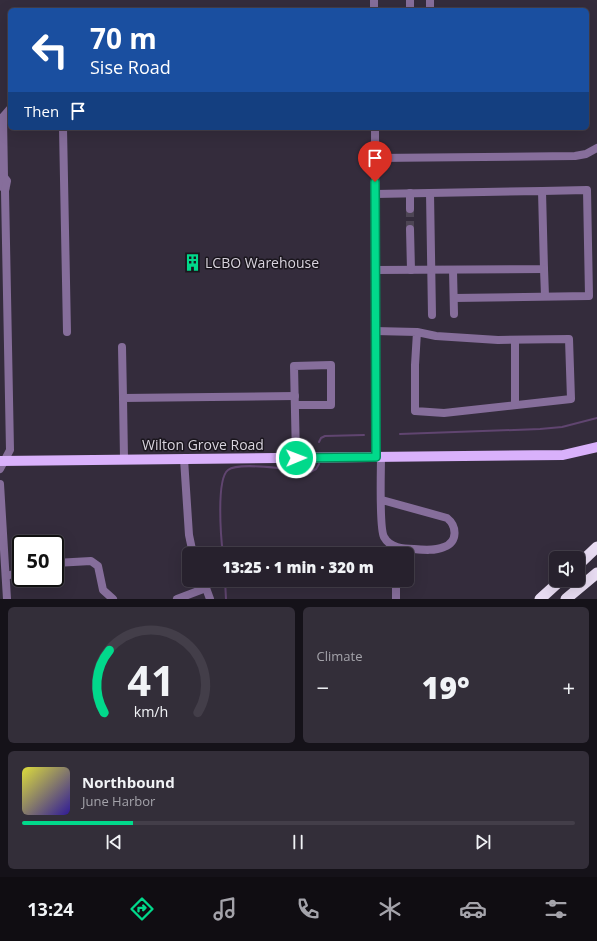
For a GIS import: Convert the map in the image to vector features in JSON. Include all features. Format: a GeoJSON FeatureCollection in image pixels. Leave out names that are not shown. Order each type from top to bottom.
{"type":"FeatureCollection","features":[{"type":"Feature","properties":{"kind":"highway"},"geometry":{"type":"LineString","coordinates":[[585,558],[597,547]]}},
{"type":"Feature","properties":{"kind":"highway"},"geometry":{"type":"LineString","coordinates":[[566,599],[597,572]]}},
{"type":"Feature","properties":{"kind":"highway"},"geometry":{"type":"LineString","coordinates":[[540,599],[553,587]]}},
{"type":"Feature","properties":{"kind":"main road","name":"Wilton Grove Road"},"geometry":{"type":"LineString","coordinates":[[2,464],[184,458],[563,455],[597,447]]}},
{"type":"Feature","properties":{"kind":"street"},"geometry":{"type":"LineString","coordinates":[[2,464],[10,450],[5,189],[1,186],[0,181],[4,177],[3,117],[8,111]]}},
{"type":"Feature","properties":{"kind":"street"},"geometry":{"type":"LineString","coordinates":[[63,130],[67,332]]}},
{"type":"Feature","properties":{"kind":"street"},"geometry":{"type":"LineString","coordinates":[[375,130],[375,331],[378,457],[384,537],[395,547]]}},
{"type":"Feature","properties":{"kind":"street"},"geometry":{"type":"LineString","coordinates":[[375,158],[576,156],[586,154],[597,148]]}},
{"type":"Feature","properties":{"kind":"street"},"geometry":{"type":"LineString","coordinates":[[375,194],[587,190],[589,296],[454,298]]}},
{"type":"Feature","properties":{"kind":"street"},"geometry":{"type":"LineString","coordinates":[[542,191],[545,296]]}},
{"type":"Feature","properties":{"kind":"street"},"geometry":{"type":"LineString","coordinates":[[410,194],[410,209]]}},
{"type":"Feature","properties":{"kind":"street"},"geometry":{"type":"LineString","coordinates":[[430,194],[432,315]]}},
{"type":"Feature","properties":{"kind":"street"},"geometry":{"type":"LineString","coordinates":[[410,229],[411,270]]}},
{"type":"Feature","properties":{"kind":"street"},"geometry":{"type":"LineString","coordinates":[[375,270],[544,269]]}},
{"type":"Feature","properties":{"kind":"street"},"geometry":{"type":"LineString","coordinates":[[453,270],[454,314]]}},
{"type":"Feature","properties":{"kind":"street"},"geometry":{"type":"LineString","coordinates":[[375,331],[417,332],[436,336],[515,340],[569,339],[572,399],[444,413],[415,411],[417,332]]}},
{"type":"Feature","properties":{"kind":"street"},"geometry":{"type":"LineString","coordinates":[[515,340],[515,405]]}},
{"type":"Feature","properties":{"kind":"street"},"geometry":{"type":"LineString","coordinates":[[122,347],[124,459]]}},
{"type":"Feature","properties":{"kind":"street"},"geometry":{"type":"LineString","coordinates":[[295,405],[331,405],[331,365],[294,366],[296,458]]}},
{"type":"Feature","properties":{"kind":"street"},"geometry":{"type":"LineString","coordinates":[[123,398],[295,396]]}},
{"type":"Feature","properties":{"kind":"street"},"geometry":{"type":"LineString","coordinates":[[184,458],[188,536],[191,547]]}},
{"type":"Feature","properties":{"kind":"street"},"geometry":{"type":"LineString","coordinates":[[0,484],[1,530],[7,599]]}},
{"type":"Feature","properties":{"kind":"street"},"geometry":{"type":"LineString","coordinates":[[382,500],[446,518],[453,523],[455,530],[453,540],[446,547],[436,550],[414,551]]}},
{"type":"Feature","properties":{"kind":"street"},"geometry":{"type":"LineString","coordinates":[[64,563],[91,561],[98,566],[103,590],[113,599]]}},
{"type":"Feature","properties":{"kind":"street"},"geometry":{"type":"LineString","coordinates":[[6,576],[12,574]]}},
{"type":"Feature","properties":{"kind":"street"},"geometry":{"type":"LineString","coordinates":[[177,599],[199,587]]}},
{"type":"Feature","properties":{"kind":"street"},"geometry":{"type":"LineString","coordinates":[[206,587],[210,599]]}},
{"type":"Feature","properties":{"kind":"street"},"geometry":{"type":"LineString","coordinates":[[396,587],[396,599]]}},
{"type":"Feature","properties":{"kind":"waterway"},"geometry":{"type":"LineString","coordinates":[[400,434],[540,429],[562,427],[597,418]]}},
{"type":"Feature","properties":{"kind":"waterway"},"geometry":{"type":"LineString","coordinates":[[319,442],[321,438],[325,436],[364,435]]}},
{"type":"Feature","properties":{"kind":"waterway"},"geometry":{"type":"LineString","coordinates":[[223,547],[220,510],[222,485],[224,476],[228,470],[234,467],[255,466],[310,472],[316,469],[319,464]]}},
{"type":"Feature","properties":{"kind":"waterway"},"geometry":{"type":"LineString","coordinates":[[225,587],[226,599]]}},
{"type":"Feature","properties":{"kind":"tunnel"},"geometry":{"type":"LineString","coordinates":[[410,209],[410,229]]}},
{"type":"Feature","properties":{"kind":"place","name":"LCBO Warehouse"},"geometry":{"type":"Point","coordinates":[192,262]}},
{"type":"Feature","properties":{"kind":"route"},"geometry":{"type":"LineString","coordinates":[[296,458],[376,457],[375,182]]}}]}
